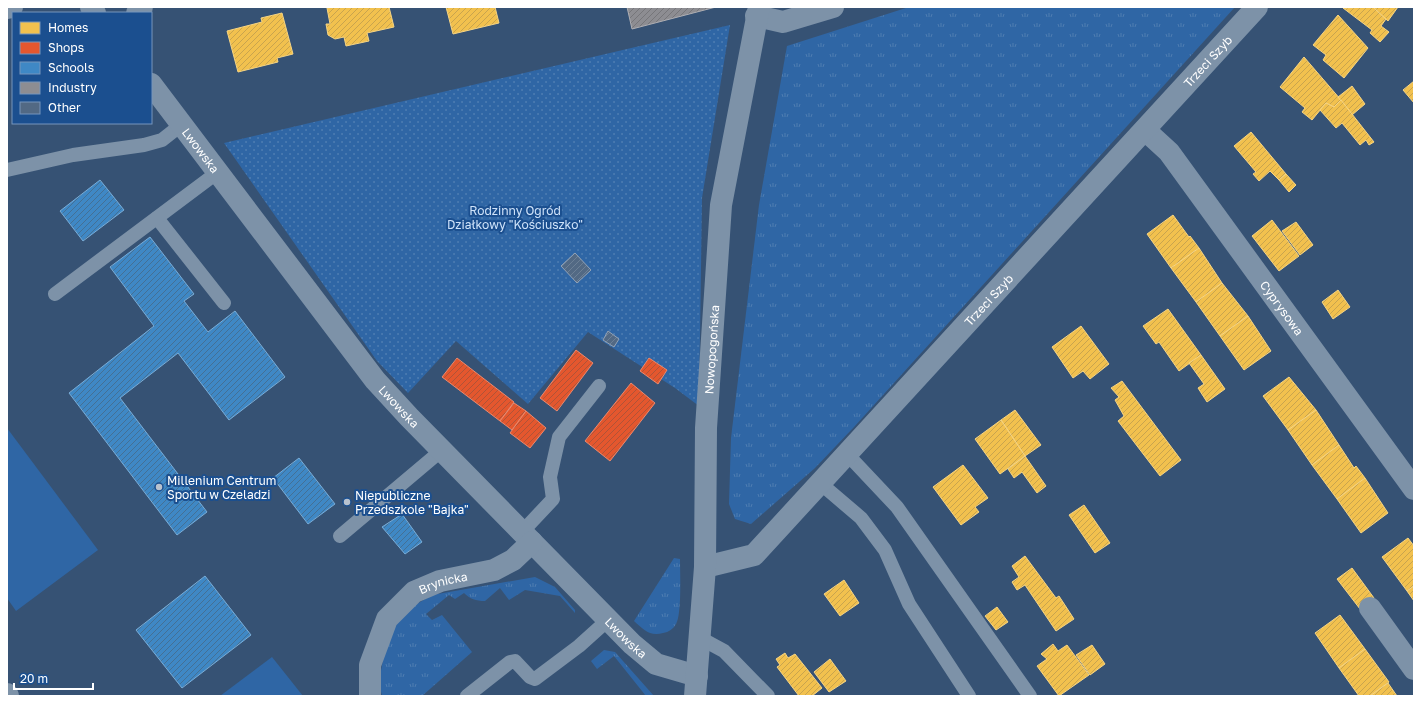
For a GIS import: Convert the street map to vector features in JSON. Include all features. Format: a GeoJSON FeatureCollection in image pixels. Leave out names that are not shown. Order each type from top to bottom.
{"type":"FeatureCollection","features":[{"type":"Feature","properties":{"kind":"street"},"geometry":{"type":"LineString","coordinates":[[7,8],[12,7]]}},
{"type":"Feature","properties":{"kind":"street"},"geometry":{"type":"LineString","coordinates":[[758,12],[783,22],[833,7]]}},
{"type":"Feature","properties":{"kind":"street","name":"Trzeci Szyb"},"geometry":{"type":"LineString","coordinates":[[705,566],[754,555],[1145,130],[1256,7]]}},
{"type":"Feature","properties":{"kind":"street","name":"Nowopogońska"},"geometry":{"type":"LineString","coordinates":[[696,686],[705,566],[706,428],[721,205],[758,12]]}},
{"type":"Feature","properties":{"kind":"street","name":"Lwowska"},"geometry":{"type":"LineString","coordinates":[[152,85],[375,380],[632,644],[656,664],[696,686]]}},
{"type":"Feature","properties":{"kind":"street","name":"Cyprysowa"},"geometry":{"type":"LineString","coordinates":[[1145,130],[1169,152],[1414,490]]}},
{"type":"Feature","properties":{"kind":"street","name":"Brynicka"},"geometry":{"type":"LineString","coordinates":[[370,696],[370,665],[387,619],[414,592],[440,581],[494,570],[513,560],[527,537]]}},
{"type":"Feature","properties":{"kind":"street"},"geometry":{"type":"LineString","coordinates":[[1370,608],[1414,669]]}},
{"type":"Feature","properties":{"kind":"lane"},"geometry":{"type":"LineString","coordinates":[[7,170],[73,155],[144,145],[162,140],[181,125]]}},
{"type":"Feature","properties":{"kind":"lane"},"geometry":{"type":"LineString","coordinates":[[55,294],[218,172]]}},
{"type":"Feature","properties":{"kind":"lane"},"geometry":{"type":"LineString","coordinates":[[157,218],[224,303]]}},
{"type":"Feature","properties":{"kind":"lane"},"geometry":{"type":"LineString","coordinates":[[527,537],[553,499],[550,477],[559,437],[599,386]]}},
{"type":"Feature","properties":{"kind":"lane"},"geometry":{"type":"LineString","coordinates":[[340,536],[442,450]]}},
{"type":"Feature","properties":{"kind":"lane"},"geometry":{"type":"LineString","coordinates":[[847,454],[897,507],[1030,696]]}},
{"type":"Feature","properties":{"kind":"lane"},"geometry":{"type":"LineString","coordinates":[[820,483],[861,518],[885,550],[909,604],[969,696]]}},
{"type":"Feature","properties":{"kind":"lane"},"geometry":{"type":"LineString","coordinates":[[467,696],[507,665],[515,661],[530,677],[536,679],[579,646],[609,619]]}},
{"type":"Feature","properties":{"kind":"lane"},"geometry":{"type":"LineString","coordinates":[[700,638],[724,651],[768,696]]}},
{"type":"Feature","properties":{"kind":"green space"},"geometry":{"type":"Polygon","coordinates":[[[909,7],[1235,7],[854,427],[815,468],[751,524],[735,519],[729,504],[731,438],[759,205],[787,46],[909,7]]]}},
{"type":"Feature","properties":{"kind":"green space","name":"Rodzinny Ogród Działkowy \"Kościuszko\""},"geometry":{"type":"Polygon","coordinates":[[[730,25],[702,198],[699,406],[675,388],[588,332],[528,404],[456,341],[408,393],[377,361],[224,143],[730,25]]]}},
{"type":"Feature","properties":{"kind":"green space"},"geometry":{"type":"Polygon","coordinates":[[[7,428],[98,550],[16,611],[7,598],[7,428]]]}},
{"type":"Feature","properties":{"kind":"green space"},"geometry":{"type":"Polygon","coordinates":[[[674,558],[680,559],[678,619],[675,626],[665,633],[650,633],[634,621],[674,558]]]}},
{"type":"Feature","properties":{"kind":"green space"},"geometry":{"type":"Polygon","coordinates":[[[535,577],[555,587],[575,610],[575,613],[560,596],[525,590],[509,600],[500,588],[485,601],[473,599],[464,593],[455,599],[449,595],[426,614],[432,620],[442,615],[472,652],[422,696],[382,696],[379,682],[390,620],[432,595],[535,577]]]}},
{"type":"Feature","properties":{"kind":"green space"},"geometry":{"type":"Polygon","coordinates":[[[604,650],[615,652],[654,696],[646,696],[614,656],[597,669],[591,661],[604,650]]]}},
{"type":"Feature","properties":{"kind":"green space"},"geometry":{"type":"Polygon","coordinates":[[[272,657],[303,696],[220,696],[272,657]]]}},
{"type":"Feature","properties":{"kind":"building: Homes"},"geometry":{"type":"Polygon","coordinates":[[[389,7],[394,27],[367,33],[369,41],[346,46],[344,37],[335,39],[328,35],[326,24],[330,24],[327,8],[389,7]]]}},
{"type":"Feature","properties":{"kind":"building: Homes"},"geometry":{"type":"Polygon","coordinates":[[[446,7],[495,7],[499,23],[453,34],[446,7]]]}},
{"type":"Feature","properties":{"kind":"building: Homes"},"geometry":{"type":"Polygon","coordinates":[[[1373,7],[1386,19],[1381,26],[1389,32],[1380,42],[1370,33],[1372,30],[1343,8],[1373,7]]]}},
{"type":"Feature","properties":{"kind":"building: Homes"},"geometry":{"type":"Polygon","coordinates":[[[1373,7],[1398,7],[1388,21],[1373,7]]]}},
{"type":"Feature","properties":{"kind":"building: Homes"},"geometry":{"type":"Polygon","coordinates":[[[282,13],[293,54],[277,58],[278,62],[238,72],[227,31],[262,22],[261,18],[282,13]]]}},
{"type":"Feature","properties":{"kind":"building: Homes"},"geometry":{"type":"Polygon","coordinates":[[[1338,15],[1368,48],[1344,78],[1323,60],[1326,55],[1313,45],[1338,15]]]}},
{"type":"Feature","properties":{"kind":"building: Homes"},"geometry":{"type":"Polygon","coordinates":[[[1304,57],[1341,100],[1334,107],[1326,103],[1312,120],[1302,112],[1305,108],[1280,87],[1304,57]]]}},
{"type":"Feature","properties":{"kind":"building: Homes"},"geometry":{"type":"Polygon","coordinates":[[[1414,81],[1414,103],[1403,90],[1414,81]]]}},
{"type":"Feature","properties":{"kind":"building: Homes"},"geometry":{"type":"Polygon","coordinates":[[[1352,86],[1365,104],[1352,115],[1338,97],[1352,86]]]}},
{"type":"Feature","properties":{"kind":"building: Homes"},"geometry":{"type":"Polygon","coordinates":[[[1341,100],[1374,142],[1369,145],[1366,140],[1360,145],[1342,123],[1336,128],[1320,110],[1326,103],[1334,107],[1341,100]]]}},
{"type":"Feature","properties":{"kind":"building: Homes"},"geometry":{"type":"Polygon","coordinates":[[[1251,132],[1286,174],[1279,180],[1270,171],[1259,181],[1253,174],[1256,172],[1234,146],[1251,132]]]}},
{"type":"Feature","properties":{"kind":"building: Homes"},"geometry":{"type":"Polygon","coordinates":[[[1286,174],[1296,185],[1289,192],[1279,180],[1286,174]]]}},
{"type":"Feature","properties":{"kind":"building: Homes"},"geometry":{"type":"Polygon","coordinates":[[[1173,215],[1199,248],[1171,268],[1147,234],[1173,215]]]}},
{"type":"Feature","properties":{"kind":"building: Homes"},"geometry":{"type":"Polygon","coordinates":[[[1272,220],[1299,256],[1279,271],[1252,236],[1272,220]]]}},
{"type":"Feature","properties":{"kind":"building: Homes"},"geometry":{"type":"Polygon","coordinates":[[[1296,222],[1313,245],[1300,255],[1282,231],[1296,222]]]}},
{"type":"Feature","properties":{"kind":"building: Homes"},"geometry":{"type":"Polygon","coordinates":[[[1199,248],[1222,283],[1196,302],[1171,268],[1199,248]]]}},
{"type":"Feature","properties":{"kind":"building: Homes"},"geometry":{"type":"Polygon","coordinates":[[[1222,283],[1248,316],[1220,336],[1196,302],[1222,283]]]}},
{"type":"Feature","properties":{"kind":"building: Homes"},"geometry":{"type":"Polygon","coordinates":[[[1338,290],[1350,307],[1333,319],[1322,302],[1338,290]]]}},
{"type":"Feature","properties":{"kind":"building: Homes"},"geometry":{"type":"Polygon","coordinates":[[[1168,309],[1201,355],[1179,371],[1159,342],[1156,344],[1143,326],[1168,309]]]}},
{"type":"Feature","properties":{"kind":"building: Homes"},"geometry":{"type":"Polygon","coordinates":[[[1248,316],[1271,351],[1244,370],[1220,336],[1248,316]]]}},
{"type":"Feature","properties":{"kind":"building: Homes"},"geometry":{"type":"Polygon","coordinates":[[[1081,326],[1109,364],[1090,379],[1083,371],[1073,378],[1052,347],[1081,326]]]}},
{"type":"Feature","properties":{"kind":"building: Homes"},"geometry":{"type":"Polygon","coordinates":[[[1201,355],[1225,389],[1207,402],[1198,388],[1204,384],[1189,363],[1201,355]]]}},
{"type":"Feature","properties":{"kind":"building: Homes"},"geometry":{"type":"Polygon","coordinates":[[[1289,377],[1316,410],[1288,430],[1263,396],[1289,377]]]}},
{"type":"Feature","properties":{"kind":"building: Homes"},"geometry":{"type":"Polygon","coordinates":[[[1122,381],[1181,460],[1160,476],[1118,421],[1124,416],[1115,400],[1119,397],[1111,388],[1122,381]]]}},
{"type":"Feature","properties":{"kind":"building: Homes"},"geometry":{"type":"Polygon","coordinates":[[[1015,410],[1041,445],[1025,456],[1001,420],[1015,410]]]}},
{"type":"Feature","properties":{"kind":"building: Homes"},"geometry":{"type":"Polygon","coordinates":[[[1316,410],[1339,445],[1312,465],[1288,430],[1316,410]]]}},
{"type":"Feature","properties":{"kind":"building: Homes"},"geometry":{"type":"Polygon","coordinates":[[[1001,420],[1025,456],[1000,474],[975,439],[1001,420]]]}},
{"type":"Feature","properties":{"kind":"building: Homes"},"geometry":{"type":"Polygon","coordinates":[[[1339,445],[1354,468],[1356,466],[1365,478],[1337,499],[1312,465],[1339,445]]]}},
{"type":"Feature","properties":{"kind":"building: Homes"},"geometry":{"type":"Polygon","coordinates":[[[1025,456],[1046,486],[1037,493],[1022,472],[1014,478],[1008,469],[1025,456]]]}},
{"type":"Feature","properties":{"kind":"building: Homes"},"geometry":{"type":"Polygon","coordinates":[[[963,465],[988,498],[975,507],[979,512],[961,525],[933,487],[963,465]]]}},
{"type":"Feature","properties":{"kind":"building: Homes"},"geometry":{"type":"Polygon","coordinates":[[[1365,478],[1388,513],[1361,533],[1337,499],[1365,478]]]}},
{"type":"Feature","properties":{"kind":"building: Homes"},"geometry":{"type":"Polygon","coordinates":[[[1084,505],[1110,543],[1095,553],[1069,515],[1084,505]]]}},
{"type":"Feature","properties":{"kind":"building: Homes"},"geometry":{"type":"Polygon","coordinates":[[[1408,538],[1414,546],[1414,586],[1407,591],[1382,557],[1408,538]]]}},
{"type":"Feature","properties":{"kind":"building: Homes"},"geometry":{"type":"Polygon","coordinates":[[[1025,556],[1056,598],[1059,596],[1074,619],[1056,631],[1025,585],[1017,590],[1012,582],[1019,577],[1012,566],[1025,556]]]}},
{"type":"Feature","properties":{"kind":"building: Homes"},"geometry":{"type":"Polygon","coordinates":[[[1352,568],[1374,598],[1360,609],[1337,579],[1352,568]]]}},
{"type":"Feature","properties":{"kind":"building: Homes"},"geometry":{"type":"Polygon","coordinates":[[[844,580],[859,603],[840,616],[824,594],[844,580]]]}},
{"type":"Feature","properties":{"kind":"building: Homes"},"geometry":{"type":"Polygon","coordinates":[[[1414,586],[1414,601],[1407,591],[1414,586]]]}},
{"type":"Feature","properties":{"kind":"building: Homes"},"geometry":{"type":"Polygon","coordinates":[[[997,607],[1008,622],[996,630],[985,616],[997,607]]]}},
{"type":"Feature","properties":{"kind":"building: Homes"},"geometry":{"type":"Polygon","coordinates":[[[1340,615],[1365,649],[1339,668],[1315,633],[1340,615]]]}},
{"type":"Feature","properties":{"kind":"building: Homes"},"geometry":{"type":"Polygon","coordinates":[[[1053,644],[1058,651],[1067,645],[1089,675],[1059,696],[1037,666],[1047,659],[1041,654],[1053,644]]]}},
{"type":"Feature","properties":{"kind":"building: Homes"},"geometry":{"type":"Polygon","coordinates":[[[1092,645],[1105,664],[1090,675],[1076,655],[1092,645]]]}},
{"type":"Feature","properties":{"kind":"building: Homes"},"geometry":{"type":"Polygon","coordinates":[[[1365,649],[1389,682],[1370,696],[1359,696],[1339,668],[1365,649]]]}},
{"type":"Feature","properties":{"kind":"building: Homes"},"geometry":{"type":"Polygon","coordinates":[[[785,653],[788,658],[795,654],[822,688],[812,696],[799,696],[777,667],[780,665],[776,659],[785,653]]]}},
{"type":"Feature","properties":{"kind":"building: Homes"},"geometry":{"type":"Polygon","coordinates":[[[830,659],[846,681],[829,692],[814,672],[830,659]]]}},
{"type":"Feature","properties":{"kind":"building: Homes"},"geometry":{"type":"Polygon","coordinates":[[[1388,683],[1397,696],[1370,696],[1388,683]]]}},
{"type":"Feature","properties":{"kind":"building: Shops"},"geometry":{"type":"Polygon","coordinates":[[[576,350],[593,363],[557,411],[540,398],[576,350]]]}},
{"type":"Feature","properties":{"kind":"building: Shops"},"geometry":{"type":"Polygon","coordinates":[[[457,358],[514,402],[500,421],[442,377],[457,358]]]}},
{"type":"Feature","properties":{"kind":"building: Shops"},"geometry":{"type":"Polygon","coordinates":[[[649,358],[667,370],[658,384],[640,371],[649,358]]]}},
{"type":"Feature","properties":{"kind":"building: Shops"},"geometry":{"type":"Polygon","coordinates":[[[631,383],[655,403],[610,461],[585,441],[631,383]]]}},
{"type":"Feature","properties":{"kind":"building: Shops"},"geometry":{"type":"Polygon","coordinates":[[[514,403],[526,411],[512,430],[500,421],[514,403]]]}},
{"type":"Feature","properties":{"kind":"building: Shops"},"geometry":{"type":"Polygon","coordinates":[[[526,411],[546,428],[530,448],[510,433],[526,411]]]}},
{"type":"Feature","properties":{"kind":"building: Schools"},"geometry":{"type":"Polygon","coordinates":[[[100,180],[124,210],[83,241],[60,211],[100,180]]]}},
{"type":"Feature","properties":{"kind":"building: Schools"},"geometry":{"type":"Polygon","coordinates":[[[150,237],[194,294],[184,301],[208,332],[235,311],[285,377],[229,420],[178,353],[120,398],[207,512],[177,535],[69,393],[154,326],[110,267],[150,237]]]}},
{"type":"Feature","properties":{"kind":"building: Schools"},"geometry":{"type":"Polygon","coordinates":[[[299,458],[335,504],[308,524],[273,478],[299,458]]]}},
{"type":"Feature","properties":{"kind":"building: Schools"},"geometry":{"type":"Polygon","coordinates":[[[402,514],[422,542],[405,554],[382,527],[402,514]]]}},
{"type":"Feature","properties":{"kind":"building: Schools"},"geometry":{"type":"Polygon","coordinates":[[[205,576],[251,635],[182,688],[136,630],[205,576]]]}},
{"type":"Feature","properties":{"kind":"building: Industry"},"geometry":{"type":"Polygon","coordinates":[[[627,7],[716,7],[632,29],[627,7]]]}},
{"type":"Feature","properties":{"kind":"building: Other"},"geometry":{"type":"Polygon","coordinates":[[[575,253],[591,270],[577,283],[561,266],[575,253]]]}},
{"type":"Feature","properties":{"kind":"building: Other"},"geometry":{"type":"Polygon","coordinates":[[[608,331],[619,339],[614,347],[603,340],[608,331]]]}},
{"type":"Feature","properties":{"kind":"place","name":"Millenium Centrum Sportu w Czeladzi"},"geometry":{"type":"Point","coordinates":[159,487]}},
{"type":"Feature","properties":{"kind":"place","name":"Niepubliczne Przedszkole \"Bajka\""},"geometry":{"type":"Point","coordinates":[347,502]}}]}
